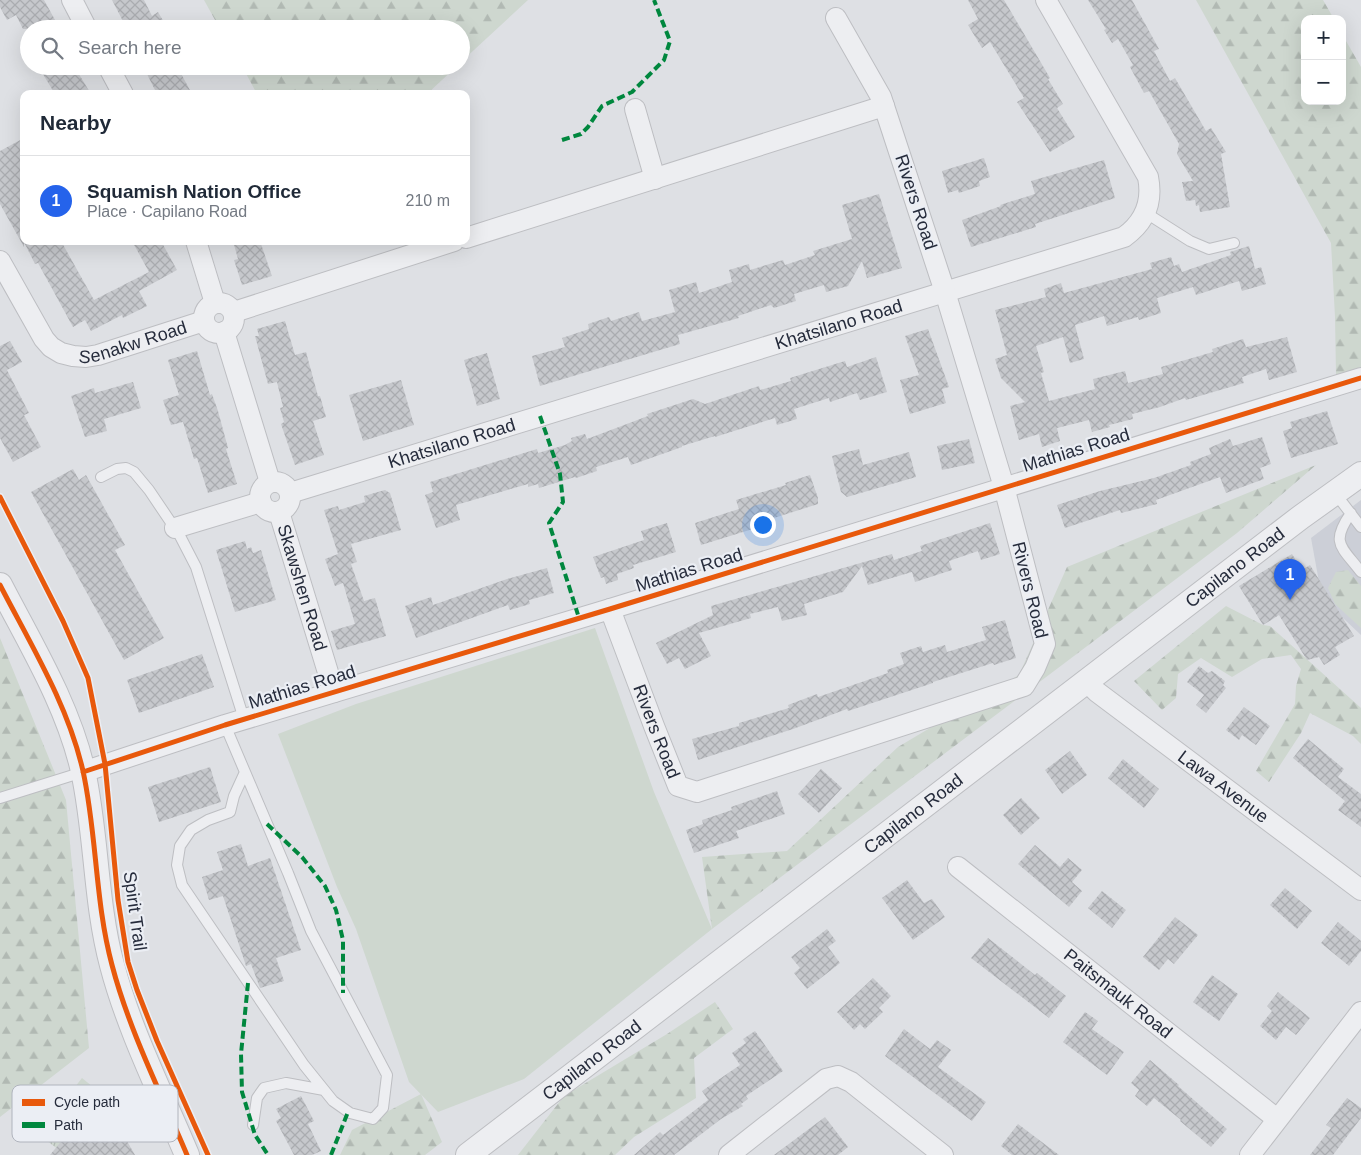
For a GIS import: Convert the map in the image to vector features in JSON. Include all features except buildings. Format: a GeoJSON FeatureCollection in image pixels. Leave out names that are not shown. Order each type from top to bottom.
{"type":"FeatureCollection","features":[{"type":"Feature","properties":{"kind":"street"},"geometry":{"type":"LineString","coordinates":[[72,0],[83,20]]}},
{"type":"Feature","properties":{"kind":"street"},"geometry":{"type":"LineString","coordinates":[[1046,0],[1145,172],[1150,186],[1150,197],[1146,213]]}},
{"type":"Feature","properties":{"kind":"street","name":"Rivers Road"},"geometry":{"type":"LineString","coordinates":[[610,609],[678,786],[698,792],[1024,686],[1035,668],[1045,644],[1004,487],[945,292],[881,97],[836,18]]}},
{"type":"Feature","properties":{"kind":"street"},"geometry":{"type":"LineString","coordinates":[[113,75],[121,90]]}},
{"type":"Feature","properties":{"kind":"street"},"geometry":{"type":"LineString","coordinates":[[470,237],[884,106]]}},
{"type":"Feature","properties":{"kind":"street"},"geometry":{"type":"LineString","coordinates":[[634,110],[656,179]]}},
{"type":"Feature","properties":{"kind":"street","name":"Khatsilano Road"},"geometry":{"type":"LineString","coordinates":[[290,493],[1124,237],[1140,223],[1146,213]]}},
{"type":"Feature","properties":{"kind":"street"},"geometry":{"type":"LineString","coordinates":[[197,245],[215,303]]}},
{"type":"Feature","properties":{"kind":"street"},"geometry":{"type":"LineString","coordinates":[[239,310],[230,329],[224,332],[212,331],[204,321],[204,313],[208,307],[215,303],[226,304],[239,310],[442,245]]}},
{"type":"Feature","properties":{"kind":"street","name":"Senakw Road"},"geometry":{"type":"LineString","coordinates":[[0,261],[37,330],[51,347],[61,353],[86,357],[98,355],[204,321]]}},
{"type":"Feature","properties":{"kind":"street"},"geometry":{"type":"LineString","coordinates":[[224,332],[270,482]]}},
{"type":"Feature","properties":{"kind":"street","name":"Mathias Road"},"geometry":{"type":"LineString","coordinates":[[83,772],[244,719],[610,609],[1361,378]]}},
{"type":"Feature","properties":{"kind":"street","name":"Capilano Road"},"geometry":{"type":"LineString","coordinates":[[468,1155],[1361,474]]}},
{"type":"Feature","properties":{"kind":"street"},"geometry":{"type":"LineString","coordinates":[[270,482],[283,483],[290,493],[289,505],[279,512],[268,511],[261,502],[260,494],[270,482]]}},
{"type":"Feature","properties":{"kind":"street"},"geometry":{"type":"LineString","coordinates":[[175,528],[261,502]]}},
{"type":"Feature","properties":{"kind":"street","name":"Skawshen Road"},"geometry":{"type":"LineString","coordinates":[[279,512],[334,692]]}},
{"type":"Feature","properties":{"kind":"street"},"geometry":{"type":"LineString","coordinates":[[0,585],[59,701],[73,736],[83,772],[88,800],[104,925],[112,966],[135,1030],[158,1085]]}},
{"type":"Feature","properties":{"kind":"street","name":"Lawa Avenue"},"geometry":{"type":"LineString","coordinates":[[1087,682],[1097,692],[1361,890]]}},
{"type":"Feature","properties":{"kind":"street","name":"Paitsmauk Road"},"geometry":{"type":"LineString","coordinates":[[958,866],[1277,1119]]}},
{"type":"Feature","properties":{"kind":"street"},"geometry":{"type":"LineString","coordinates":[[1250,1155],[1361,1012]]}},
{"type":"Feature","properties":{"kind":"street"},"geometry":{"type":"LineString","coordinates":[[729,1155],[826,1079],[838,1076],[851,1082],[943,1155]]}},
{"type":"Feature","properties":{"kind":"street"},"geometry":{"type":"LineString","coordinates":[[178,1133],[187,1155]]}},
{"type":"Feature","properties":{"kind":"lane"},"geometry":{"type":"LineString","coordinates":[[1146,213],[1190,241],[1209,249],[1234,243]]}},
{"type":"Feature","properties":{"kind":"lane"},"geometry":{"type":"LineString","coordinates":[[102,477],[117,469],[126,468],[134,472],[175,528],[196,567],[244,719]]}},
{"type":"Feature","properties":{"kind":"lane"},"geometry":{"type":"LineString","coordinates":[[1335,493],[1361,527]]}},
{"type":"Feature","properties":{"kind":"lane"},"geometry":{"type":"LineString","coordinates":[[1351,513],[1341,527],[1339,539],[1342,548],[1361,572]]}},
{"type":"Feature","properties":{"kind":"lane"},"geometry":{"type":"LineString","coordinates":[[225,725],[245,772],[311,930],[387,1075],[383,1108],[373,1119],[350,1113],[333,1101],[324,1090],[304,1065],[182,885],[177,865],[180,846],[191,830],[208,820],[230,812],[234,796],[245,772]]}},
{"type":"Feature","properties":{"kind":"lane"},"geometry":{"type":"LineString","coordinates":[[0,798],[83,772]]}},
{"type":"Feature","properties":{"kind":"lane"},"geometry":{"type":"LineString","coordinates":[[253,1125],[257,1098],[264,1088],[286,1083],[324,1090]]}},
{"type":"Feature","properties":{"kind":"shaded area"},"geometry":{"type":"Polygon","coordinates":[[[1361,500],[1361,635],[1328,604],[1321,593],[1311,538],[1361,500]]]}},
{"type":"Feature","properties":{"kind":"green space"},"geometry":{"type":"Polygon","coordinates":[[[204,0],[528,0],[470,54],[470,20],[215,20],[204,0]]]}},
{"type":"Feature","properties":{"kind":"green space"},"geometry":{"type":"Polygon","coordinates":[[[1196,0],[1323,0],[1332,15],[1301,15],[1301,105],[1346,105],[1346,41],[1361,67],[1361,367],[1336,375],[1331,243],[1196,0]]]}},
{"type":"Feature","properties":{"kind":"green space"},"geometry":{"type":"Polygon","coordinates":[[[247,75],[447,75],[431,90],[255,90],[247,75]]]}},
{"type":"Feature","properties":{"kind":"green space"},"geometry":{"type":"Polygon","coordinates":[[[1316,465],[1237,533],[712,929],[702,857],[787,851],[898,747],[1019,675],[1067,567],[1316,465]]]}},
{"type":"Feature","properties":{"kind":"green space"},"geometry":{"type":"Polygon","coordinates":[[[1348,570],[1361,586],[1361,628],[1335,604],[1328,588],[1336,572],[1348,570]]]}},
{"type":"Feature","properties":{"kind":"green space"},"geometry":{"type":"Polygon","coordinates":[[[1226,606],[1263,625],[1270,626],[1361,708],[1361,744],[1353,736],[1310,713],[1301,733],[1269,782],[1256,771],[1295,704],[1296,686],[1301,669],[1291,655],[1262,659],[1232,677],[1201,658],[1178,674],[1176,698],[1162,710],[1134,681],[1226,606]]]}},
{"type":"Feature","properties":{"kind":"green space"},"geometry":{"type":"Polygon","coordinates":[[[595,628],[654,792],[712,929],[524,1079],[438,1112],[409,1082],[356,929],[337,887],[278,734],[356,704],[595,628]]]}},
{"type":"Feature","properties":{"kind":"green space"},"geometry":{"type":"Polygon","coordinates":[[[0,638],[66,800],[89,1048],[41,1085],[12,1085],[12,1108],[0,1117],[0,638]]]}},
{"type":"Feature","properties":{"kind":"green space"},"geometry":{"type":"Polygon","coordinates":[[[715,1002],[733,1029],[694,1058],[696,1098],[634,1137],[615,1155],[518,1155],[564,1096],[667,1034],[715,1002]]]}},
{"type":"Feature","properties":{"kind":"green space"},"geometry":{"type":"Polygon","coordinates":[[[82,1078],[91,1085],[76,1085],[82,1078]]]}},
{"type":"Feature","properties":{"kind":"green space"},"geometry":{"type":"Polygon","coordinates":[[[421,1094],[442,1142],[425,1155],[340,1155],[352,1130],[421,1094]]]}},
{"type":"Feature","properties":{"kind":"green space"},"geometry":{"type":"Polygon","coordinates":[[[48,1142],[65,1142],[59,1150],[48,1142]]]}},
{"type":"Feature","properties":{"kind":"marked path"},"geometry":{"type":"LineString","coordinates":[[562,140],[581,134],[602,106],[632,92],[664,60],[670,41],[654,0]]}},
{"type":"Feature","properties":{"kind":"marked path"},"geometry":{"type":"LineString","coordinates":[[540,416],[560,474],[563,502],[549,523],[579,618]]}},
{"type":"Feature","properties":{"kind":"marked path"},"geometry":{"type":"LineString","coordinates":[[267,824],[302,857],[325,886],[336,910],[343,940],[343,993]]}},
{"type":"Feature","properties":{"kind":"marked path"},"geometry":{"type":"LineString","coordinates":[[248,983],[241,1054],[242,1092],[255,1135],[268,1155]]}},
{"type":"Feature","properties":{"kind":"marked path"},"geometry":{"type":"LineString","coordinates":[[331,1155],[348,1112]]}},
{"type":"Feature","properties":{"kind":"cycle path"},"geometry":{"type":"LineString","coordinates":[[83,772],[225,725],[610,609],[1361,378]]}},
{"type":"Feature","properties":{"kind":"cycle path","name":"Spirit Trail"},"geometry":{"type":"LineString","coordinates":[[0,497],[63,621],[88,678],[105,764],[118,900],[128,962],[157,1041],[177,1085]]}},
{"type":"Feature","properties":{"kind":"cycle path"},"geometry":{"type":"LineString","coordinates":[[0,585],[48,676],[76,747],[88,795],[106,941],[127,1013],[156,1085]]}},
{"type":"Feature","properties":{"kind":"cycle path","name":"Spirit Trail"},"geometry":{"type":"LineString","coordinates":[[178,1088],[208,1155]]}},
{"type":"Feature","properties":{"kind":"cycle path"},"geometry":{"type":"LineString","coordinates":[[178,1134],[187,1155]]}},
{"type":"Feature","properties":{"kind":"place","name":"Squamish Nation Office"},"geometry":{"type":"Point","coordinates":[1290,600]}}]}
